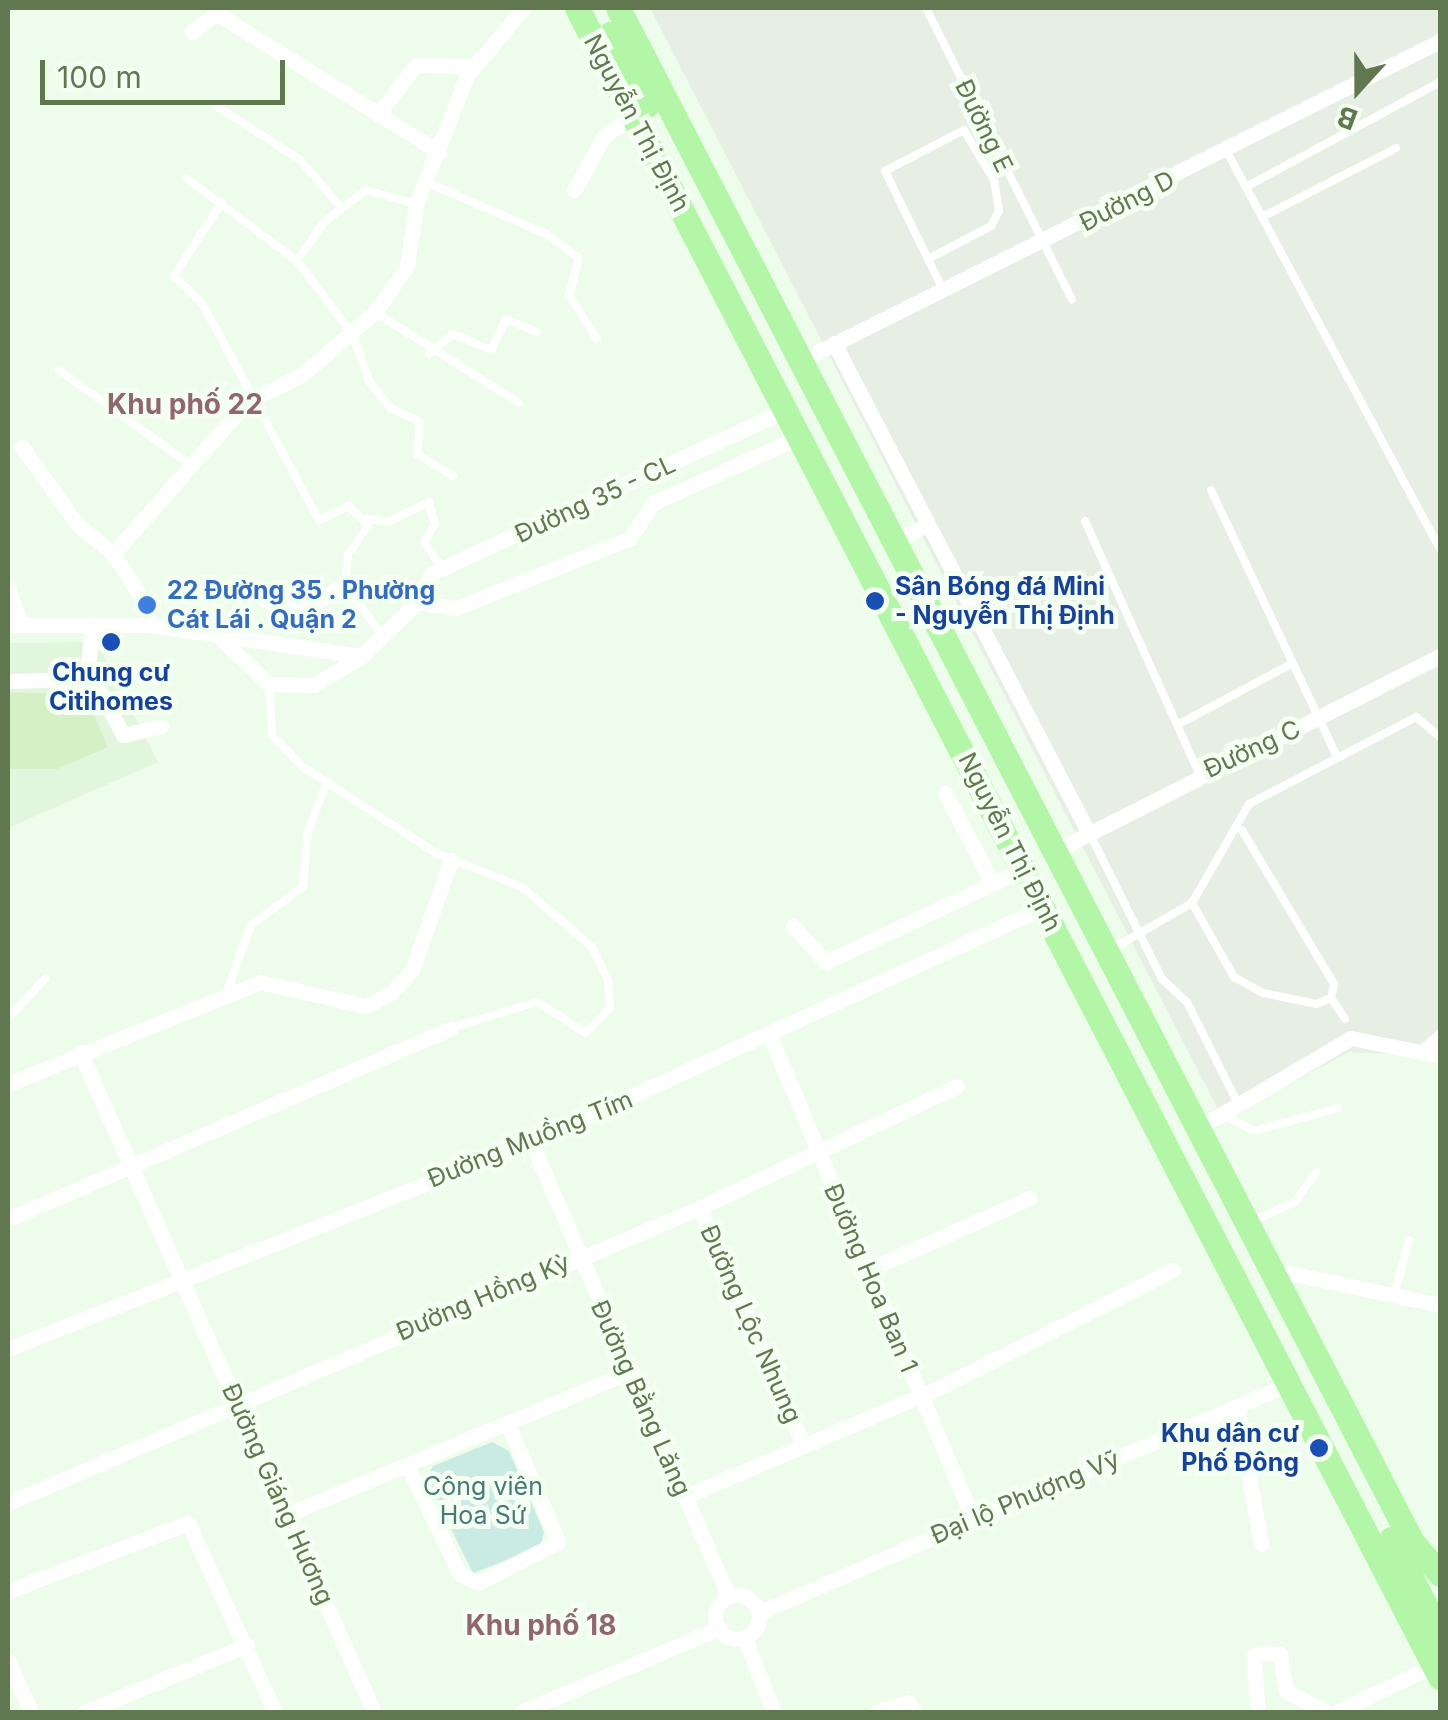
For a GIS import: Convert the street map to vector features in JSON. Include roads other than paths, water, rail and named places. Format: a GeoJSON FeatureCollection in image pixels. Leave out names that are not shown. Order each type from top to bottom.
{"type":"FeatureCollection","features":[{"type":"Feature","properties":{"kind":"main road","name":"Nguyễn Thị Định"},"geometry":{"type":"LineString","coordinates":[[577,8],[634,115],[808,398]]}},
{"type":"Feature","properties":{"kind":"main road","name":"Nguyễn Thị Định"},"geometry":{"type":"LineString","coordinates":[[596,8],[1055,851]]}},
{"type":"Feature","properties":{"kind":"main road","name":"Nguyễn Thị Định"},"geometry":{"type":"LineString","coordinates":[[618,8],[822,426],[1055,851],[1067,895],[1440,1634]]}},
{"type":"Feature","properties":{"kind":"main road","name":"Nguyễn Thị Định"},"geometry":{"type":"LineString","coordinates":[[636,8],[823,349],[808,398]]}},
{"type":"Feature","properties":{"kind":"main road","name":"Nguyễn Thị Định"},"geometry":{"type":"LineString","coordinates":[[822,426],[916,530],[1055,851],[1067,895],[1291,1383],[1437,1671]]}},
{"type":"Feature","properties":{"kind":"main road","name":"Nguyễn Thị Định"},"geometry":{"type":"LineString","coordinates":[[1067,895],[1123,944],[1260,1218],[1281,1273]]}},
{"type":"Feature","properties":{"kind":"main road","name":"Nguyễn Thị Định"},"geometry":{"type":"LineString","coordinates":[[1210,1120],[1281,1273],[1440,1573]]}},
{"type":"Feature","properties":{"kind":"street"},"geometry":{"type":"LineString","coordinates":[[112,554],[196,468],[248,401],[352,334],[375,312],[407,266],[416,204],[473,66],[515,10]]}},
{"type":"Feature","properties":{"kind":"street"},"geometry":{"type":"LineString","coordinates":[[192,32],[216,13],[439,152]]}},
{"type":"Feature","properties":{"kind":"street","name":"Đường D"},"geometry":{"type":"LineString","coordinates":[[823,349],[945,294],[1440,41]]}},
{"type":"Feature","properties":{"kind":"street"},"geometry":{"type":"LineString","coordinates":[[378,114],[416,65],[473,66]]}},
{"type":"Feature","properties":{"kind":"street"},"geometry":{"type":"LineString","coordinates":[[574,190],[604,136],[634,115]]}},
{"type":"Feature","properties":{"kind":"street"},"geometry":{"type":"LineString","coordinates":[[823,349],[916,530]]}},
{"type":"Feature","properties":{"kind":"street","name":"Đường 35 - CL"},"geometry":{"type":"LineString","coordinates":[[270,684],[314,685],[362,656],[417,602],[442,568],[808,398]]}},
{"type":"Feature","properties":{"kind":"street","name":"Đường 35 - CL"},"geometry":{"type":"LineString","coordinates":[[417,602],[456,608],[630,538],[653,503],[822,426]]}},
{"type":"Feature","properties":{"kind":"street"},"geometry":{"type":"LineString","coordinates":[[22,447],[77,524],[112,554],[146,604],[149,625]]}},
{"type":"Feature","properties":{"kind":"street"},"geometry":{"type":"LineString","coordinates":[[262,599],[303,610],[345,585]]}},
{"type":"Feature","properties":{"kind":"street"},"geometry":{"type":"LineString","coordinates":[[8,588],[14,624],[149,625],[221,639],[362,656]]}},
{"type":"Feature","properties":{"kind":"street"},"geometry":{"type":"LineString","coordinates":[[92,623],[90,674],[123,735],[161,726]]}},
{"type":"Feature","properties":{"kind":"street"},"geometry":{"type":"LineString","coordinates":[[221,639],[270,684]]}},
{"type":"Feature","properties":{"kind":"street","name":"Đường C"},"geometry":{"type":"LineString","coordinates":[[792,926],[826,962],[993,884],[1200,773],[1440,656]]}},
{"type":"Feature","properties":{"kind":"street"},"geometry":{"type":"LineString","coordinates":[[8,682],[90,674]]}},
{"type":"Feature","properties":{"kind":"street"},"geometry":{"type":"LineString","coordinates":[[945,793],[993,884]]}},
{"type":"Feature","properties":{"kind":"street"},"geometry":{"type":"LineString","coordinates":[[8,1084],[260,982],[365,1006],[392,992],[412,970],[452,860]]}},
{"type":"Feature","properties":{"kind":"street","name":"Đường Muồng Tím"},"geometry":{"type":"LineString","coordinates":[[8,1349],[182,1274],[532,1142],[770,1036],[1067,895]]}},
{"type":"Feature","properties":{"kind":"street"},"geometry":{"type":"LineString","coordinates":[[8,1219],[451,1028]]}},
{"type":"Feature","properties":{"kind":"street","name":"Đường Hoa Ban 1"},"geometry":{"type":"LineString","coordinates":[[770,1036],[973,1519]]}},
{"type":"Feature","properties":{"kind":"street"},"geometry":{"type":"LineString","coordinates":[[1210,1120],[1351,1038],[1432,1054],[1440,1037]]}},
{"type":"Feature","properties":{"kind":"street","name":"Đường Giáng Hương"},"geometry":{"type":"LineString","coordinates":[[80,1052],[374,1712]]}},
{"type":"Feature","properties":{"kind":"street","name":"Đường Hồng Kỳ"},"geometry":{"type":"LineString","coordinates":[[8,1503],[237,1401],[700,1208],[957,1086]]}},
{"type":"Feature","properties":{"kind":"street","name":"Đường Bằng Lăng"},"geometry":{"type":"LineString","coordinates":[[532,1142],[627,1373],[729,1597]]}},
{"type":"Feature","properties":{"kind":"street"},"geometry":{"type":"LineString","coordinates":[[866,1271],[1029,1198]]}},
{"type":"Feature","properties":{"kind":"street","name":"Đường Lộc Nhung"},"geometry":{"type":"LineString","coordinates":[[700,1208],[802,1441]]}},
{"type":"Feature","properties":{"kind":"street"},"geometry":{"type":"LineString","coordinates":[[684,1497],[920,1391],[1173,1270]]}},
{"type":"Feature","properties":{"kind":"street"},"geometry":{"type":"LineString","coordinates":[[1281,1273],[1440,1305]]}},
{"type":"Feature","properties":{"kind":"street"},"geometry":{"type":"LineString","coordinates":[[286,1516],[627,1373]]}},
{"type":"Feature","properties":{"kind":"street","name":"Đại lộ Phượng Vỹ"},"geometry":{"type":"LineString","coordinates":[[760,1612],[1291,1383]]}},
{"type":"Feature","properties":{"kind":"street"},"geometry":{"type":"LineString","coordinates":[[1237,1407],[1261,1544]]}},
{"type":"Feature","properties":{"kind":"street"},"geometry":{"type":"LineString","coordinates":[[407,1465],[460,1574],[477,1583],[558,1542],[508,1424]]}},
{"type":"Feature","properties":{"kind":"street"},"geometry":{"type":"LineString","coordinates":[[8,1590],[182,1520],[247,1645],[275,1712]]}},
{"type":"Feature","properties":{"kind":"street"},"geometry":{"type":"LineString","coordinates":[[720,1628],[716,1612],[729,1597],[749,1599],[760,1612],[744,1637]]}},
{"type":"Feature","properties":{"kind":"street"},"geometry":{"type":"LineString","coordinates":[[521,1712],[720,1628],[744,1637],[774,1712]]}},
{"type":"Feature","properties":{"kind":"street"},"geometry":{"type":"LineString","coordinates":[[84,1712],[247,1645]]}},
{"type":"Feature","properties":{"kind":"street"},"geometry":{"type":"LineString","coordinates":[[1258,1712],[1253,1656],[1262,1653],[1280,1654],[1286,1691],[1326,1712]]}},
{"type":"Feature","properties":{"kind":"street"},"geometry":{"type":"LineString","coordinates":[[8,1662],[31,1712]]}},
{"type":"Feature","properties":{"kind":"street"},"geometry":{"type":"LineString","coordinates":[[1336,1712],[1437,1671]]}},
{"type":"Feature","properties":{"kind":"street"},"geometry":{"type":"LineString","coordinates":[[876,1712],[908,1702],[914,1712]]}},
{"type":"Feature","properties":{"kind":"lane","name":"Đường E"},"geometry":{"type":"LineString","coordinates":[[926,8],[1072,300]]}},
{"type":"Feature","properties":{"kind":"lane"},"geometry":{"type":"LineString","coordinates":[[1246,187],[1440,82]]}},
{"type":"Feature","properties":{"kind":"lane"},"geometry":{"type":"LineString","coordinates":[[212,102],[300,160],[340,206]]}},
{"type":"Feature","properties":{"kind":"lane"},"geometry":{"type":"LineString","coordinates":[[928,259],[991,226],[999,211],[994,180],[964,130],[886,167],[928,259],[945,294]]}},
{"type":"Feature","properties":{"kind":"lane"},"geometry":{"type":"LineString","coordinates":[[1262,217],[1396,148]]}},
{"type":"Feature","properties":{"kind":"lane"},"geometry":{"type":"LineString","coordinates":[[1226,150],[1440,549]]}},
{"type":"Feature","properties":{"kind":"lane"},"geometry":{"type":"LineString","coordinates":[[186,178],[297,261],[352,334],[370,383],[424,431],[417,454],[453,476]]}},
{"type":"Feature","properties":{"kind":"lane"},"geometry":{"type":"LineString","coordinates":[[426,182],[579,258],[569,295],[597,339]]}},
{"type":"Feature","properties":{"kind":"lane"},"geometry":{"type":"LineString","coordinates":[[297,261],[340,206],[366,190],[416,204]]}},
{"type":"Feature","properties":{"kind":"lane"},"geometry":{"type":"LineString","coordinates":[[222,202],[172,268],[202,303],[248,401],[319,520],[349,506],[362,518],[369,537],[348,555],[345,585],[382,634]]}},
{"type":"Feature","properties":{"kind":"lane"},"geometry":{"type":"LineString","coordinates":[[375,312],[428,354],[519,403]]}},
{"type":"Feature","properties":{"kind":"lane"},"geometry":{"type":"LineString","coordinates":[[428,354],[453,334],[491,350],[506,319],[538,332]]}},
{"type":"Feature","properties":{"kind":"lane"},"geometry":{"type":"LineString","coordinates":[[59,370],[196,468]]}},
{"type":"Feature","properties":{"kind":"lane"},"geometry":{"type":"LineString","coordinates":[[1211,490],[1337,757]]}},
{"type":"Feature","properties":{"kind":"lane"},"geometry":{"type":"LineString","coordinates":[[362,518],[388,522],[430,502],[435,524],[424,542],[442,568]]}},
{"type":"Feature","properties":{"kind":"lane"},"geometry":{"type":"LineString","coordinates":[[1085,521],[1182,724],[1200,773]]}},
{"type":"Feature","properties":{"kind":"lane"},"geometry":{"type":"LineString","coordinates":[[1182,724],[1291,664]]}},
{"type":"Feature","properties":{"kind":"lane"},"geometry":{"type":"LineString","coordinates":[[270,684],[272,734],[327,782],[452,860],[522,888],[592,947],[610,1008],[586,1032],[538,1002],[451,1028]]}},
{"type":"Feature","properties":{"kind":"lane"},"geometry":{"type":"LineString","coordinates":[[1123,944],[1192,903],[1242,830],[1249,804],[1416,717],[1440,736]]}},
{"type":"Feature","properties":{"kind":"lane"},"geometry":{"type":"LineString","coordinates":[[228,992],[251,925],[303,887],[308,831],[327,782]]}},
{"type":"Feature","properties":{"kind":"lane"},"geometry":{"type":"LineString","coordinates":[[1242,830],[1334,984],[1331,998],[1345,1019]]}},
{"type":"Feature","properties":{"kind":"lane"},"geometry":{"type":"LineString","coordinates":[[1055,851],[1123,944],[1187,1002],[1238,1104]]}},
{"type":"Feature","properties":{"kind":"lane"},"geometry":{"type":"LineString","coordinates":[[1192,903],[1234,977],[1263,993],[1316,1004],[1331,998]]}},
{"type":"Feature","properties":{"kind":"lane"},"geometry":{"type":"LineString","coordinates":[[8,1018],[44,979]]}},
{"type":"Feature","properties":{"kind":"lane"},"geometry":{"type":"LineString","coordinates":[[1210,1120],[1254,1131],[1338,1108]]}},
{"type":"Feature","properties":{"kind":"lane"},"geometry":{"type":"LineString","coordinates":[[1260,1218],[1296,1202],[1316,1172]]}},
{"type":"Feature","properties":{"kind":"lane"},"geometry":{"type":"LineString","coordinates":[[1394,1295],[1409,1240]]}},
{"type":"Feature","properties":{"kind":"place","name":"Sân Bóng đá Mini - Nguyễn Thị Định"},"geometry":{"type":"Point","coordinates":[875,601]}},
{"type":"Feature","properties":{"kind":"place","name":"22 Đường 35 . Phường Cát Lái . Quận 2"},"geometry":{"type":"Point","coordinates":[147,605]}},
{"type":"Feature","properties":{"kind":"place","name":"Chung cư Citihomes"},"geometry":{"type":"Point","coordinates":[111,642]}},
{"type":"Feature","properties":{"kind":"place","name":"Khu dân cư Phố Đông"},"geometry":{"type":"Point","coordinates":[1319,1448]}},
{"type":"Feature","properties":{"kind":"district","name":"Khu phố 22"},"geometry":{"type":"Point","coordinates":[185,404]}},
{"type":"Feature","properties":{"kind":"district","name":"Khu phố 18"},"geometry":{"type":"Point","coordinates":[541,1625]}},
{"type":"Feature","properties":{"kind":"park label","name":"Công viên Hoa Sứ"},"geometry":{"type":"Point","coordinates":[483,1502]}}]}
